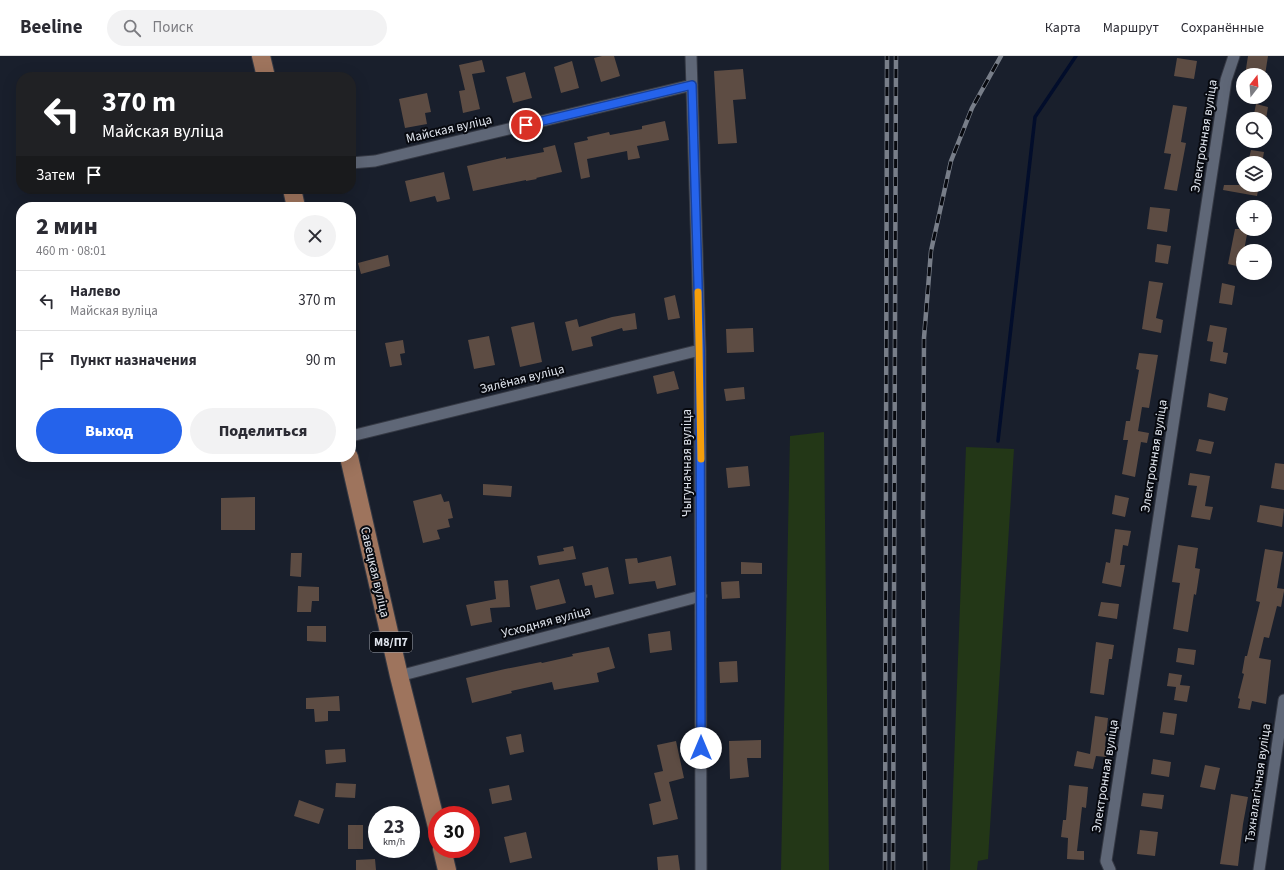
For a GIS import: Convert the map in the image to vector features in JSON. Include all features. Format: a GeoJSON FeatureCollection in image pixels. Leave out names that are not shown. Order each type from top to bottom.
{"type":"FeatureCollection","features":[{"type":"Feature","properties":{"kind":"main road"},"geometry":{"type":"LineString","coordinates":[[261,56],[265,72]]}},
{"type":"Feature","properties":{"kind":"main road","name":"Савецкая вуліца"},"geometry":{"type":"LineString","coordinates":[[350,462],[399,676],[432,806]]}},
{"type":"Feature","properties":{"kind":"main road"},"geometry":{"type":"LineString","coordinates":[[444,858],[447,870]]}},
{"type":"Feature","properties":{"kind":"street","name":"Чыгуначная вуліца"},"geometry":{"type":"LineString","coordinates":[[691,56],[700,350],[702,870]]}},
{"type":"Feature","properties":{"kind":"street","name":"Электронная вуліца"},"geometry":{"type":"LineString","coordinates":[[1108,866],[1226,80],[1234,56]]}},
{"type":"Feature","properties":{"kind":"street","name":"Майская вуліца"},"geometry":{"type":"LineString","coordinates":[[356,163],[374,161],[692,85]]}},
{"type":"Feature","properties":{"kind":"street","name":"Зялёная вуліца"},"geometry":{"type":"LineString","coordinates":[[356,435],[700,350]]}},
{"type":"Feature","properties":{"kind":"street","name":"Усходняя вуліца"},"geometry":{"type":"LineString","coordinates":[[399,676],[701,596]]}},
{"type":"Feature","properties":{"kind":"street","name":"Тэхналагічная вуліца"},"geometry":{"type":"LineString","coordinates":[[1259,870],[1284,700]]}},
{"type":"Feature","properties":{"kind":"green space"},"geometry":{"type":"Polygon","coordinates":[[[824,432],[829,870],[781,870],[790,436],[824,432]]]}},
{"type":"Feature","properties":{"kind":"green space"},"geometry":{"type":"Polygon","coordinates":[[[966,447],[1014,449],[988,859],[978,861],[977,870],[950,870],[966,447]]]}},
{"type":"Feature","properties":{"kind":"building"},"geometry":{"type":"Polygon","coordinates":[[[614,56],[620,76],[601,82],[594,58],[614,56]]]}},
{"type":"Feature","properties":{"kind":"building"},"geometry":{"type":"Polygon","coordinates":[[[1248,56],[1268,56],[1266,68],[1246,68],[1248,56]]]}},
{"type":"Feature","properties":{"kind":"building"},"geometry":{"type":"Polygon","coordinates":[[[1177,58],[1197,61],[1194,79],[1174,76],[1177,58]]]}},
{"type":"Feature","properties":{"kind":"building"},"geometry":{"type":"Polygon","coordinates":[[[482,60],[485,72],[472,74],[480,109],[463,113],[459,91],[465,90],[459,65],[482,60]]]}},
{"type":"Feature","properties":{"kind":"building"},"geometry":{"type":"Polygon","coordinates":[[[572,61],[579,88],[561,93],[554,67],[572,61]]]}},
{"type":"Feature","properties":{"kind":"building"},"geometry":{"type":"Polygon","coordinates":[[[743,69],[746,99],[733,100],[737,143],[718,144],[714,71],[743,69]]]}},
{"type":"Feature","properties":{"kind":"building"},"geometry":{"type":"Polygon","coordinates":[[[525,72],[532,98],[513,103],[506,77],[525,72]]]}},
{"type":"Feature","properties":{"kind":"building"},"geometry":{"type":"Polygon","coordinates":[[[427,93],[431,112],[425,113],[427,124],[405,128],[399,99],[427,93]]]}},
{"type":"Feature","properties":{"kind":"building"},"geometry":{"type":"Polygon","coordinates":[[[1256,104],[1268,107],[1267,112],[1254,112],[1256,104]]]}},
{"type":"Feature","properties":{"kind":"building"},"geometry":{"type":"Polygon","coordinates":[[[1173,105],[1187,107],[1181,142],[1186,143],[1177,191],[1164,189],[1171,154],[1164,153],[1173,105]]]}},
{"type":"Feature","properties":{"kind":"building"},"geometry":{"type":"Polygon","coordinates":[[[665,121],[669,140],[637,146],[640,158],[628,160],[627,151],[587,159],[590,177],[581,179],[574,143],[588,140],[587,137],[609,132],[610,135],[642,129],[642,126],[665,121]]]}},
{"type":"Feature","properties":{"kind":"building"},"geometry":{"type":"Polygon","coordinates":[[[555,145],[562,172],[536,178],[537,179],[473,191],[467,166],[506,157],[506,159],[544,152],[543,148],[555,145]]]}},
{"type":"Feature","properties":{"kind":"building"},"geometry":{"type":"Polygon","coordinates":[[[1251,150],[1264,152],[1263,156],[1250,156],[1251,150]]]}},
{"type":"Feature","properties":{"kind":"building"},"geometry":{"type":"Polygon","coordinates":[[[444,172],[450,199],[437,202],[435,196],[410,202],[405,181],[444,172]]]}},
{"type":"Feature","properties":{"kind":"building"},"geometry":{"type":"Polygon","coordinates":[[[1224,185],[1236,185],[1236,192],[1258,192],[1257,196],[1223,190],[1224,185]]]}},
{"type":"Feature","properties":{"kind":"building"},"geometry":{"type":"Polygon","coordinates":[[[1150,207],[1170,209],[1167,232],[1147,229],[1150,207]]]}},
{"type":"Feature","properties":{"kind":"building"},"geometry":{"type":"Polygon","coordinates":[[[1236,229],[1236,236],[1247,236],[1245,244],[1236,244],[1236,266],[1228,264],[1236,229]]]}},
{"type":"Feature","properties":{"kind":"building"},"geometry":{"type":"Polygon","coordinates":[[[1157,244],[1171,246],[1168,264],[1155,262],[1157,244]]]}},
{"type":"Feature","properties":{"kind":"building"},"geometry":{"type":"Polygon","coordinates":[[[388,255],[390,266],[361,274],[358,263],[388,255]]]}},
{"type":"Feature","properties":{"kind":"building"},"geometry":{"type":"Polygon","coordinates":[[[1149,281],[1163,283],[1156,318],[1163,320],[1161,333],[1142,329],[1149,281]]]}},
{"type":"Feature","properties":{"kind":"building"},"geometry":{"type":"Polygon","coordinates":[[[1222,283],[1235,286],[1232,305],[1219,303],[1222,283]]]}},
{"type":"Feature","properties":{"kind":"building"},"geometry":{"type":"Polygon","coordinates":[[[675,295],[680,318],[668,320],[664,298],[675,295]]]}},
{"type":"Feature","properties":{"kind":"building"},"geometry":{"type":"Polygon","coordinates":[[[635,313],[637,329],[623,331],[622,328],[591,337],[593,346],[572,351],[565,322],[577,319],[579,327],[612,317],[635,313]]]}},
{"type":"Feature","properties":{"kind":"building"},"geometry":{"type":"Polygon","coordinates":[[[534,322],[542,362],[520,367],[511,327],[534,322]]]}},
{"type":"Feature","properties":{"kind":"building"},"geometry":{"type":"Polygon","coordinates":[[[1210,325],[1227,328],[1223,352],[1228,353],[1226,364],[1210,361],[1213,342],[1207,341],[1210,325]]]}},
{"type":"Feature","properties":{"kind":"building"},"geometry":{"type":"Polygon","coordinates":[[[753,328],[754,352],[727,353],[726,329],[753,328]]]}},
{"type":"Feature","properties":{"kind":"building"},"geometry":{"type":"Polygon","coordinates":[[[489,336],[495,365],[474,369],[468,340],[489,336]]]}},
{"type":"Feature","properties":{"kind":"building"},"geometry":{"type":"Polygon","coordinates":[[[403,340],[405,353],[400,354],[402,365],[390,367],[385,343],[403,340]]]}},
{"type":"Feature","properties":{"kind":"building"},"geometry":{"type":"Polygon","coordinates":[[[1139,353],[1158,355],[1149,408],[1142,407],[1138,431],[1149,433],[1147,443],[1141,442],[1135,477],[1122,474],[1128,440],[1123,440],[1126,421],[1130,421],[1139,370],[1136,369],[1139,353]]]}},
{"type":"Feature","properties":{"kind":"building"},"geometry":{"type":"Polygon","coordinates":[[[674,371],[679,389],[657,394],[653,376],[674,371]]]}},
{"type":"Feature","properties":{"kind":"building"},"geometry":{"type":"Polygon","coordinates":[[[744,387],[745,399],[726,401],[724,389],[744,387]]]}},
{"type":"Feature","properties":{"kind":"building"},"geometry":{"type":"Polygon","coordinates":[[[1209,393],[1228,398],[1225,411],[1207,407],[1209,393]]]}},
{"type":"Feature","properties":{"kind":"building"},"geometry":{"type":"Polygon","coordinates":[[[1199,439],[1214,442],[1211,454],[1196,451],[1199,439]]]}},
{"type":"Feature","properties":{"kind":"building"},"geometry":{"type":"Polygon","coordinates":[[[1275,463],[1284,464],[1284,490],[1271,488],[1275,463]]]}},
{"type":"Feature","properties":{"kind":"building"},"geometry":{"type":"Polygon","coordinates":[[[748,466],[750,486],[728,488],[726,468],[748,466]]]}},
{"type":"Feature","properties":{"kind":"building"},"geometry":{"type":"Polygon","coordinates":[[[1190,473],[1210,476],[1205,506],[1213,507],[1210,520],[1191,517],[1197,486],[1188,485],[1190,473]]]}},
{"type":"Feature","properties":{"kind":"building"},"geometry":{"type":"Polygon","coordinates":[[[483,484],[512,486],[511,497],[483,495],[483,484]]]}},
{"type":"Feature","properties":{"kind":"building"},"geometry":{"type":"Polygon","coordinates":[[[441,494],[444,502],[449,501],[453,518],[448,519],[450,527],[437,530],[440,539],[423,543],[413,501],[441,494]]]}},
{"type":"Feature","properties":{"kind":"building"},"geometry":{"type":"Polygon","coordinates":[[[1115,495],[1129,498],[1125,517],[1112,514],[1115,495]]]}},
{"type":"Feature","properties":{"kind":"building"},"geometry":{"type":"Polygon","coordinates":[[[255,497],[255,530],[221,530],[221,498],[255,497]]]}},
{"type":"Feature","properties":{"kind":"building"},"geometry":{"type":"Polygon","coordinates":[[[1260,505],[1284,509],[1282,527],[1257,522],[1260,505]]]}},
{"type":"Feature","properties":{"kind":"building"},"geometry":{"type":"Polygon","coordinates":[[[1115,529],[1131,531],[1128,546],[1123,545],[1120,565],[1125,565],[1121,587],[1102,583],[1106,562],[1110,563],[1115,529]]]}},
{"type":"Feature","properties":{"kind":"building"},"geometry":{"type":"Polygon","coordinates":[[[1178,545],[1198,548],[1195,568],[1200,569],[1196,595],[1194,594],[1188,632],[1173,629],[1180,583],[1172,582],[1178,545]]]}},
{"type":"Feature","properties":{"kind":"building"},"geometry":{"type":"Polygon","coordinates":[[[573,546],[576,559],[539,565],[537,556],[564,551],[563,548],[573,546]]]}},
{"type":"Feature","properties":{"kind":"building"},"geometry":{"type":"Polygon","coordinates":[[[1265,549],[1283,552],[1277,588],[1284,589],[1284,591],[1281,607],[1277,606],[1269,638],[1264,637],[1259,658],[1271,660],[1266,704],[1252,701],[1250,710],[1238,708],[1240,699],[1238,698],[1244,674],[1242,673],[1245,656],[1247,656],[1260,602],[1256,601],[1265,549]]]}},
{"type":"Feature","properties":{"kind":"building"},"geometry":{"type":"Polygon","coordinates":[[[291,553],[302,553],[301,577],[290,576],[291,553]]]}},
{"type":"Feature","properties":{"kind":"building"},"geometry":{"type":"Polygon","coordinates":[[[671,556],[676,585],[657,589],[655,581],[629,584],[625,559],[637,558],[638,563],[671,556]]]}},
{"type":"Feature","properties":{"kind":"building"},"geometry":{"type":"Polygon","coordinates":[[[741,562],[762,563],[762,574],[741,574],[741,562]]]}},
{"type":"Feature","properties":{"kind":"building"},"geometry":{"type":"Polygon","coordinates":[[[608,567],[614,594],[595,598],[592,585],[585,586],[582,573],[608,567]]]}},
{"type":"Feature","properties":{"kind":"building"},"geometry":{"type":"Polygon","coordinates":[[[559,579],[566,603],[536,610],[530,586],[559,579]]]}},
{"type":"Feature","properties":{"kind":"building"},"geometry":{"type":"Polygon","coordinates":[[[508,580],[510,607],[490,608],[492,622],[471,626],[466,605],[496,599],[494,581],[508,580]]]}},
{"type":"Feature","properties":{"kind":"building"},"geometry":{"type":"Polygon","coordinates":[[[739,581],[740,598],[722,599],[721,582],[739,581]]]}},
{"type":"Feature","properties":{"kind":"building"},"geometry":{"type":"Polygon","coordinates":[[[298,586],[319,587],[319,601],[312,601],[311,612],[297,612],[298,586]]]}},
{"type":"Feature","properties":{"kind":"building"},"geometry":{"type":"Polygon","coordinates":[[[1101,602],[1119,604],[1117,619],[1098,616],[1101,602]]]}},
{"type":"Feature","properties":{"kind":"building"},"geometry":{"type":"Polygon","coordinates":[[[307,626],[326,626],[326,642],[307,641],[307,626]]]}},
{"type":"Feature","properties":{"kind":"building"},"geometry":{"type":"Polygon","coordinates":[[[670,631],[672,650],[650,653],[648,634],[670,631]]]}},
{"type":"Feature","properties":{"kind":"building"},"geometry":{"type":"Polygon","coordinates":[[[1096,642],[1114,645],[1112,659],[1109,659],[1104,695],[1090,693],[1096,642]]]}},
{"type":"Feature","properties":{"kind":"building"},"geometry":{"type":"Polygon","coordinates":[[[609,647],[615,668],[597,673],[599,682],[554,690],[552,682],[511,691],[512,693],[472,703],[466,678],[505,669],[542,663],[573,656],[572,654],[609,647]]]}},
{"type":"Feature","properties":{"kind":"building"},"geometry":{"type":"Polygon","coordinates":[[[1178,648],[1196,650],[1194,665],[1176,662],[1178,648]]]}},
{"type":"Feature","properties":{"kind":"building"},"geometry":{"type":"Polygon","coordinates":[[[737,661],[738,682],[720,683],[719,662],[737,661]]]}},
{"type":"Feature","properties":{"kind":"building"},"geometry":{"type":"Polygon","coordinates":[[[1169,673],[1182,675],[1180,685],[1190,686],[1187,702],[1174,700],[1176,687],[1167,686],[1169,673]]]}},
{"type":"Feature","properties":{"kind":"building"},"geometry":{"type":"Polygon","coordinates":[[[339,696],[340,711],[328,711],[328,721],[315,722],[314,709],[306,709],[306,698],[339,696]]]}},
{"type":"Feature","properties":{"kind":"building"},"geometry":{"type":"Polygon","coordinates":[[[1163,712],[1177,714],[1174,735],[1160,733],[1163,712]]]}},
{"type":"Feature","properties":{"kind":"building"},"geometry":{"type":"Polygon","coordinates":[[[1095,716],[1108,718],[1105,746],[1108,746],[1106,757],[1096,756],[1093,769],[1074,766],[1077,751],[1090,754],[1095,716]]]}},
{"type":"Feature","properties":{"kind":"building"},"geometry":{"type":"Polygon","coordinates":[[[521,734],[524,752],[510,755],[506,737],[521,734]]]}},
{"type":"Feature","properties":{"kind":"building"},"geometry":{"type":"Polygon","coordinates":[[[761,740],[761,758],[747,758],[749,777],[730,779],[729,741],[761,740]]]}},
{"type":"Feature","properties":{"kind":"building"},"geometry":{"type":"Polygon","coordinates":[[[676,741],[684,778],[669,782],[678,819],[653,825],[649,804],[661,801],[654,773],[663,771],[657,745],[676,741]]]}},
{"type":"Feature","properties":{"kind":"building"},"geometry":{"type":"Polygon","coordinates":[[[345,749],[346,762],[326,764],[325,750],[345,749]]]}},
{"type":"Feature","properties":{"kind":"building"},"geometry":{"type":"Polygon","coordinates":[[[1153,759],[1171,762],[1169,777],[1151,774],[1153,759]]]}},
{"type":"Feature","properties":{"kind":"building"},"geometry":{"type":"Polygon","coordinates":[[[1205,765],[1220,768],[1215,790],[1200,787],[1205,765]]]}},
{"type":"Feature","properties":{"kind":"building"},"geometry":{"type":"Polygon","coordinates":[[[336,783],[356,784],[355,798],[335,797],[336,783]]]}},
{"type":"Feature","properties":{"kind":"building"},"geometry":{"type":"Polygon","coordinates":[[[509,785],[512,800],[492,804],[489,789],[509,785]]]}},
{"type":"Feature","properties":{"kind":"building"},"geometry":{"type":"Polygon","coordinates":[[[1069,785],[1088,787],[1086,808],[1082,807],[1077,851],[1084,851],[1084,860],[1067,859],[1068,838],[1061,837],[1063,820],[1066,820],[1069,785]]]}},
{"type":"Feature","properties":{"kind":"building"},"geometry":{"type":"Polygon","coordinates":[[[1143,793],[1164,795],[1162,809],[1141,806],[1143,793]]]}},
{"type":"Feature","properties":{"kind":"building"},"geometry":{"type":"Polygon","coordinates":[[[1231,794],[1248,797],[1238,866],[1220,864],[1231,794]]]}},
{"type":"Feature","properties":{"kind":"building"},"geometry":{"type":"Polygon","coordinates":[[[299,800],[324,809],[319,824],[294,816],[299,800]]]}},
{"type":"Feature","properties":{"kind":"building"},"geometry":{"type":"Polygon","coordinates":[[[348,825],[363,825],[363,849],[348,849],[348,825]]]}},
{"type":"Feature","properties":{"kind":"building"},"geometry":{"type":"Polygon","coordinates":[[[1140,830],[1158,832],[1155,856],[1137,854],[1140,830]]]}},
{"type":"Feature","properties":{"kind":"building"},"geometry":{"type":"Polygon","coordinates":[[[526,832],[532,858],[510,863],[504,837],[526,832]]]}},
{"type":"Feature","properties":{"kind":"building"},"geometry":{"type":"Polygon","coordinates":[[[678,855],[680,870],[658,870],[657,857],[678,855]]]}},
{"type":"Feature","properties":{"kind":"building"},"geometry":{"type":"Polygon","coordinates":[[[375,859],[376,870],[356,870],[356,860],[375,859]]]}},
{"type":"Feature","properties":{"kind":"waterway"},"geometry":{"type":"LineString","coordinates":[[998,441],[1035,117],[1076,56]]}},
{"type":"Feature","properties":{"kind":"railway"},"geometry":{"type":"LineString","coordinates":[[885,870],[887,56]]}},
{"type":"Feature","properties":{"kind":"railway"},"geometry":{"type":"LineString","coordinates":[[893,870],[896,56]]}},
{"type":"Feature","properties":{"kind":"railway"},"geometry":{"type":"LineString","coordinates":[[925,870],[923,515],[924,338],[931,251],[951,161],[972,108],[1001,56]]}},
{"type":"Feature","properties":{"kind":"slow traffic"},"geometry":{"type":"LineString","coordinates":[[698,292],[701,459]]}},
{"type":"Feature","properties":{"kind":"route"},"geometry":{"type":"LineString","coordinates":[[526,125],[692,85],[700,350],[701,748]]}}]}
